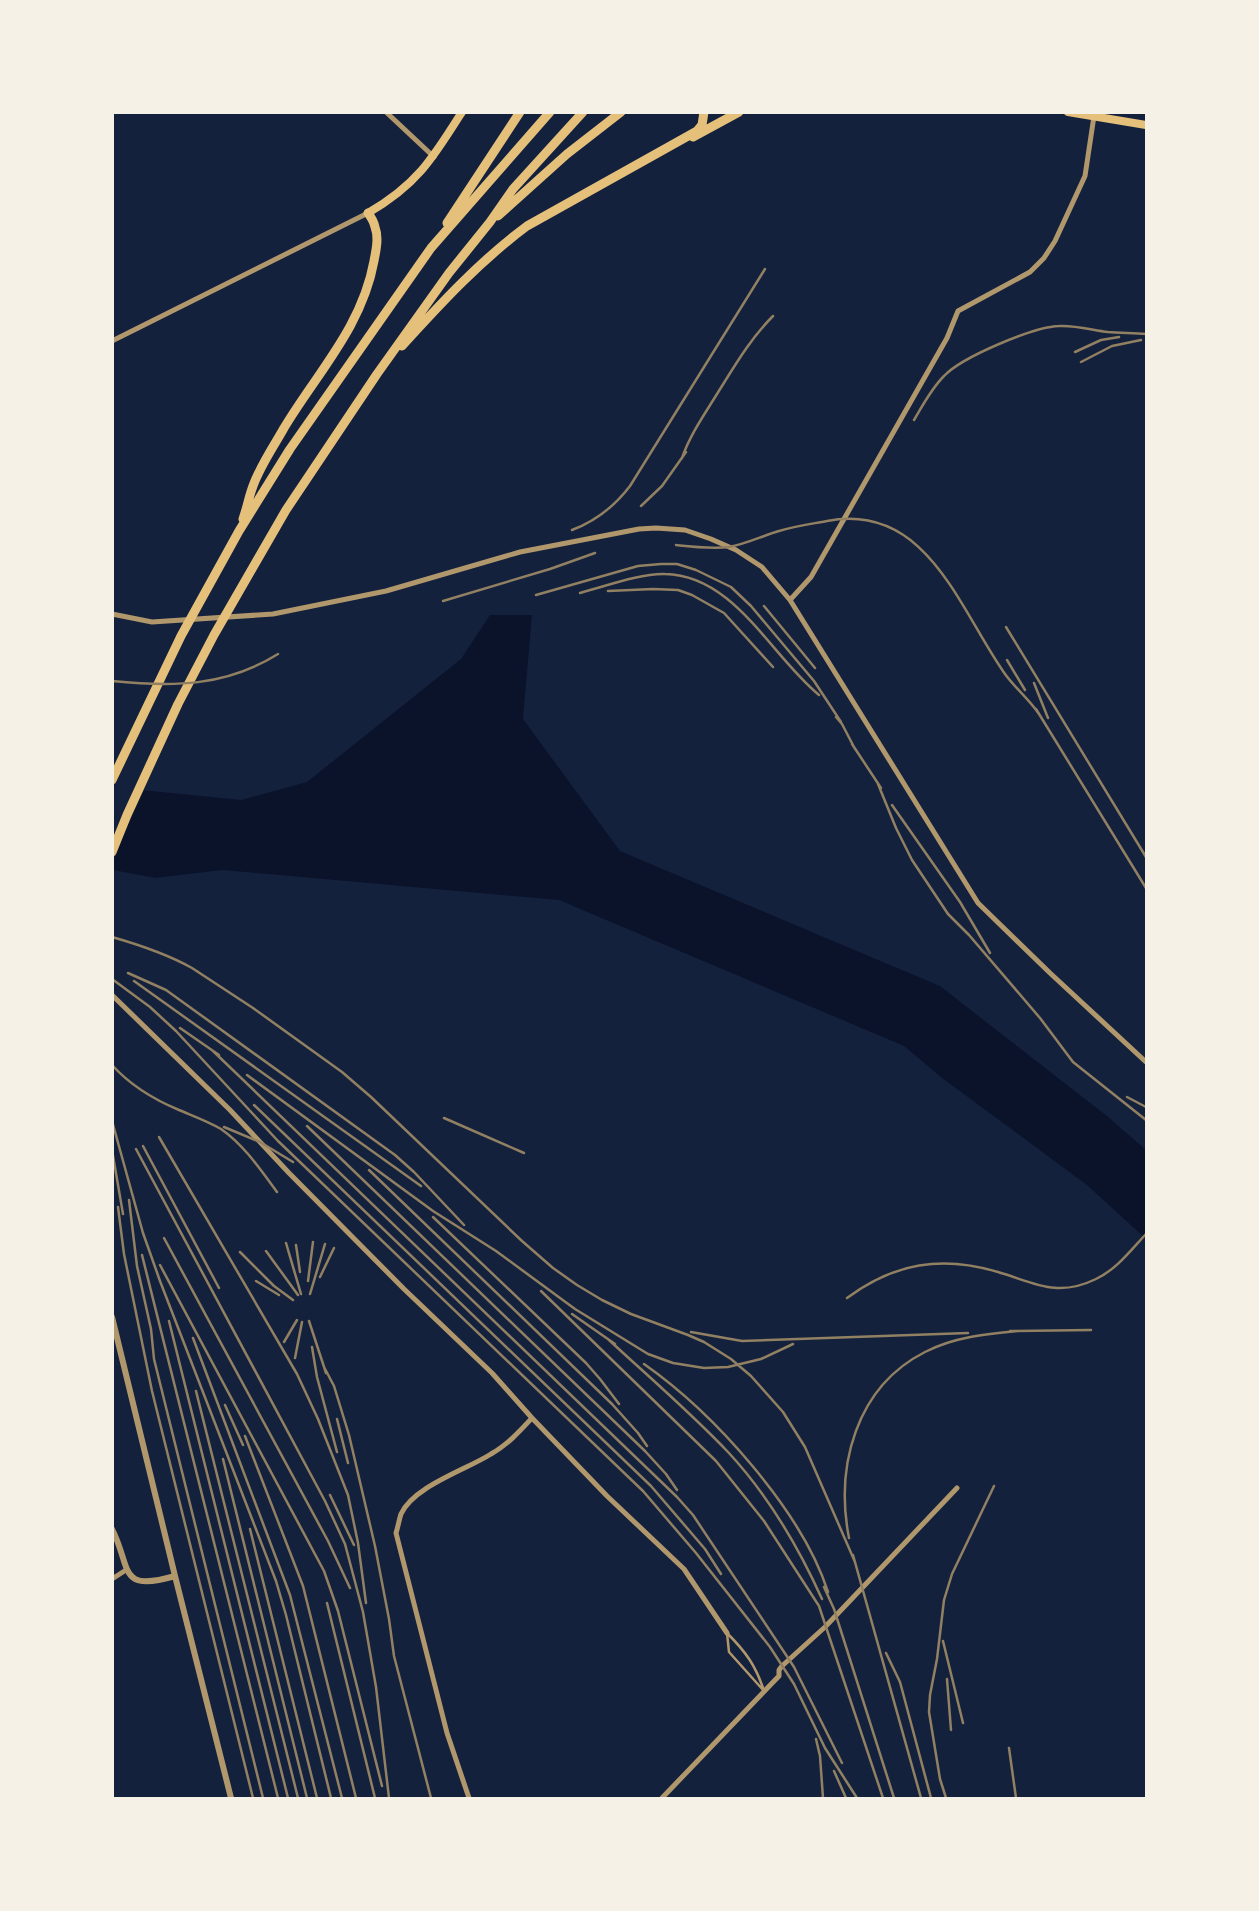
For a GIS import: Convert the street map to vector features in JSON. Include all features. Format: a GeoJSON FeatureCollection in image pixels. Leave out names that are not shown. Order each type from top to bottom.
{"type":"FeatureCollection","features":[{"type":"Feature","properties":{"kind":"highway"},"geometry":{"type":"LineString","coordinates":[[112,780],[181,636],[239,531],[290,449],[431,248],[520,112]]}},
{"type":"Feature","properties":{"kind":"highway"},"geometry":{"type":"LineString","coordinates":[[431,248],[550,112]]}},
{"type":"Feature","properties":{"kind":"highway"},"geometry":{"type":"LineString","coordinates":[[112,852],[174,712],[223,618],[286,510],[449,273],[514,189],[583,112]]}},
{"type":"Feature","properties":{"kind":"highway"},"geometry":{"type":"LineString","coordinates":[[490,222],[567,154],[623,112]]}},
{"type":"Feature","properties":{"kind":"highway"},"geometry":{"type":"LineString","coordinates":[[378,374],[469,274],[506,241],[549,213],[697,131],[702,125],[704,112]]}},
{"type":"Feature","properties":{"kind":"highway"},"geometry":{"type":"LineString","coordinates":[[661,152],[700,134],[740,112]]}},
{"type":"Feature","properties":{"kind":"highway"},"geometry":{"type":"LineString","coordinates":[[239,531],[254,484],[270,453],[284,428],[346,335],[365,296],[373,270],[377,245],[376,227],[368,213]]}},
{"type":"Feature","properties":{"kind":"main road"},"geometry":{"type":"LineString","coordinates":[[368,213],[397,195],[418,176],[434,157],[462,112]]}},
{"type":"Feature","properties":{"kind":"main road"},"geometry":{"type":"LineString","coordinates":[[1068,112],[1146,125]]}},
{"type":"Feature","properties":{"kind":"street"},"geometry":{"type":"LineString","coordinates":[[386,112],[434,157]]}},
{"type":"Feature","properties":{"kind":"street"},"geometry":{"type":"LineString","coordinates":[[790,600],[811,577],[947,338],[958,311],[1030,272],[1044,258],[1055,241],[1085,176],[1094,116]]}},
{"type":"Feature","properties":{"kind":"street"},"geometry":{"type":"LineString","coordinates":[[112,341],[368,213]]}},
{"type":"Feature","properties":{"kind":"street"},"geometry":{"type":"LineString","coordinates":[[112,614],[152,622],[273,614],[386,591],[520,552],[638,529],[685,530],[711,539],[736,550],[762,567],[790,600],[978,903],[1146,1062]]}},
{"type":"Feature","properties":{"kind":"street"},"geometry":{"type":"LineString","coordinates":[[112,995],[230,1110],[289,1174],[404,1289],[492,1373],[532,1418],[607,1496],[684,1569],[727,1633]]}},
{"type":"Feature","properties":{"kind":"street"},"geometry":{"type":"LineString","coordinates":[[112,1317],[231,1798]]}},
{"type":"Feature","properties":{"kind":"street"},"geometry":{"type":"LineString","coordinates":[[469,1798],[447,1733],[396,1533],[402,1513],[414,1498],[431,1485],[491,1454],[515,1437],[532,1418]]}},
{"type":"Feature","properties":{"kind":"street"},"geometry":{"type":"LineString","coordinates":[[662,1798],[779,1676],[779,1670],[782,1666],[825,1627],[957,1488]]}},
{"type":"Feature","properties":{"kind":"street"},"geometry":{"type":"LineString","coordinates":[[112,1529],[126,1570],[130,1576],[137,1581],[146,1583],[175,1576]]}},
{"type":"Feature","properties":{"kind":"street"},"geometry":{"type":"LineString","coordinates":[[112,1579],[126,1570]]}},
{"type":"Feature","properties":{"kind":"lane"},"geometry":{"type":"LineString","coordinates":[[727,1633],[729,1652],[764,1691]]}},
{"type":"Feature","properties":{"kind":"lane"},"geometry":{"type":"LineString","coordinates":[[727,1633],[757,1669],[764,1691]]}},
{"type":"Feature","properties":{"kind":"water"},"geometry":{"type":"Polygon","coordinates":[[[490,615],[532,615],[523,719],[620,851],[940,986],[1107,1116],[1146,1150],[1146,1239],[1087,1185],[942,1078],[904,1046],[559,900],[222,870],[155,878],[113,870],[112,787],[241,800],[307,782],[461,659],[490,615]]]}},
{"type":"Feature","properties":{"kind":"pier"},"geometry":{"type":"Polygon","coordinates":[[[112,785],[145,788],[112,865],[112,785]]]}},
{"type":"Feature","properties":{"kind":"railway"},"geometry":{"type":"LineString","coordinates":[[572,530],[604,513],[630,486],[765,269]]}},
{"type":"Feature","properties":{"kind":"railway"},"geometry":{"type":"LineString","coordinates":[[682,458],[698,425],[736,364],[757,334],[773,316]]}},
{"type":"Feature","properties":{"kind":"railway"},"geometry":{"type":"LineString","coordinates":[[914,420],[935,386],[953,368],[981,352],[1016,337],[1059,326],[1146,334]]}},
{"type":"Feature","properties":{"kind":"railway"},"geometry":{"type":"LineString","coordinates":[[1075,352],[1101,340],[1119,337]]}},
{"type":"Feature","properties":{"kind":"railway"},"geometry":{"type":"LineString","coordinates":[[1081,362],[1112,346],[1141,340]]}},
{"type":"Feature","properties":{"kind":"railway"},"geometry":{"type":"LineString","coordinates":[[641,506],[662,486],[686,452]]}},
{"type":"Feature","properties":{"kind":"railway"},"geometry":{"type":"LineString","coordinates":[[676,545],[709,548],[729,547],[785,529],[827,521],[861,519],[891,528],[915,544],[936,566],[955,592],[1005,674],[1039,714]]}},
{"type":"Feature","properties":{"kind":"railway"},"geometry":{"type":"LineString","coordinates":[[443,601],[550,569],[595,553]]}},
{"type":"Feature","properties":{"kind":"railway"},"geometry":{"type":"LineString","coordinates":[[536,595],[638,566],[677,564],[696,570],[731,587],[751,606],[814,681],[841,722]]}},
{"type":"Feature","properties":{"kind":"railway"},"geometry":{"type":"LineString","coordinates":[[580,593],[656,574],[689,578],[711,588],[731,602],[750,620],[801,679],[819,695]]}},
{"type":"Feature","properties":{"kind":"railway"},"geometry":{"type":"LineString","coordinates":[[608,591],[678,590],[692,595],[724,613],[773,667]]}},
{"type":"Feature","properties":{"kind":"railway"},"geometry":{"type":"LineString","coordinates":[[764,606],[815,668]]}},
{"type":"Feature","properties":{"kind":"railway"},"geometry":{"type":"LineString","coordinates":[[1006,627],[1146,857]]}},
{"type":"Feature","properties":{"kind":"railway"},"geometry":{"type":"LineString","coordinates":[[112,681],[177,684],[218,679],[258,665],[278,654]]}},
{"type":"Feature","properties":{"kind":"railway"},"geometry":{"type":"LineString","coordinates":[[1007,660],[1025,690]]}},
{"type":"Feature","properties":{"kind":"railway"},"geometry":{"type":"LineString","coordinates":[[1034,683],[1048,718]]}},
{"type":"Feature","properties":{"kind":"railway"},"geometry":{"type":"LineString","coordinates":[[1036,709],[1146,888]]}},
{"type":"Feature","properties":{"kind":"railway"},"geometry":{"type":"LineString","coordinates":[[836,717],[842,724],[855,749]]}},
{"type":"Feature","properties":{"kind":"railway"},"geometry":{"type":"LineString","coordinates":[[852,744],[881,788]]}},
{"type":"Feature","properties":{"kind":"railway"},"geometry":{"type":"LineString","coordinates":[[878,784],[896,828],[912,860],[948,914],[969,935],[1040,1018],[1073,1062],[1146,1120]]}},
{"type":"Feature","properties":{"kind":"railway"},"geometry":{"type":"LineString","coordinates":[[892,805],[960,902],[990,953]]}},
{"type":"Feature","properties":{"kind":"railway"},"geometry":{"type":"LineString","coordinates":[[112,937],[153,950],[192,968],[253,1008],[342,1072],[371,1097],[522,1241],[553,1268],[577,1285],[631,1314],[704,1342],[731,1359],[751,1376],[783,1412],[805,1447],[855,1562]]}},
{"type":"Feature","properties":{"kind":"railway"},"geometry":{"type":"LineString","coordinates":[[128,973],[166,990],[395,1155],[414,1172],[464,1225]]}},
{"type":"Feature","properties":{"kind":"railway"},"geometry":{"type":"LineString","coordinates":[[112,979],[150,1007],[176,1031],[278,1141],[643,1491],[696,1553],[770,1647],[794,1684],[825,1748],[857,1798]]}},
{"type":"Feature","properties":{"kind":"railway"},"geometry":{"type":"LineString","coordinates":[[134,981],[421,1186]]}},
{"type":"Feature","properties":{"kind":"railway"},"geometry":{"type":"LineString","coordinates":[[180,1028],[219,1055]]}},
{"type":"Feature","properties":{"kind":"railway"},"geometry":{"type":"LineString","coordinates":[[213,1051],[677,1497],[693,1515],[794,1667],[842,1763]]}},
{"type":"Feature","properties":{"kind":"railway"},"geometry":{"type":"LineString","coordinates":[[112,1065],[127,1079],[152,1097],[221,1129],[229,1135],[251,1158],[277,1192]]}},
{"type":"Feature","properties":{"kind":"railway"},"geometry":{"type":"LineString","coordinates":[[247,1075],[433,1211],[496,1251],[575,1309],[648,1354],[673,1363],[704,1368],[728,1367],[761,1359],[793,1344]]}},
{"type":"Feature","properties":{"kind":"railway"},"geometry":{"type":"LineString","coordinates":[[1127,1097],[1146,1107]]}},
{"type":"Feature","properties":{"kind":"railway"},"geometry":{"type":"LineString","coordinates":[[254,1105],[651,1486],[705,1549],[721,1574]]}},
{"type":"Feature","properties":{"kind":"railway"},"geometry":{"type":"LineString","coordinates":[[444,1118],[524,1153]]}},
{"type":"Feature","properties":{"kind":"railway"},"geometry":{"type":"LineString","coordinates":[[112,1121],[143,1233],[160,1281],[276,1581],[331,1798]]}},
{"type":"Feature","properties":{"kind":"railway"},"geometry":{"type":"LineString","coordinates":[[307,1126],[645,1451],[666,1474],[677,1490]]}},
{"type":"Feature","properties":{"kind":"railway"},"geometry":{"type":"LineString","coordinates":[[224,1127],[260,1142],[293,1162]]}},
{"type":"Feature","properties":{"kind":"railway"},"geometry":{"type":"LineString","coordinates":[[159,1137],[297,1374],[318,1419],[348,1495],[358,1543],[366,1603]]}},
{"type":"Feature","properties":{"kind":"railway"},"geometry":{"type":"LineString","coordinates":[[143,1146],[219,1288]]}},
{"type":"Feature","properties":{"kind":"railway"},"geometry":{"type":"LineString","coordinates":[[136,1149],[325,1501],[345,1544],[363,1612],[376,1687],[389,1798]]}},
{"type":"Feature","properties":{"kind":"railway"},"geometry":{"type":"LineString","coordinates":[[112,1150],[123,1214]]}},
{"type":"Feature","properties":{"kind":"railway"},"geometry":{"type":"LineString","coordinates":[[369,1170],[612,1404],[647,1446]]}},
{"type":"Feature","properties":{"kind":"railway"},"geometry":{"type":"LineString","coordinates":[[129,1200],[137,1266],[151,1329],[154,1359],[263,1798]]}},
{"type":"Feature","properties":{"kind":"railway"},"geometry":{"type":"LineString","coordinates":[[118,1207],[124,1254],[152,1391],[253,1798]]}},
{"type":"Feature","properties":{"kind":"railway"},"geometry":{"type":"LineString","coordinates":[[433,1217],[586,1363],[619,1404]]}},
{"type":"Feature","properties":{"kind":"railway"},"geometry":{"type":"LineString","coordinates":[[847,1298],[865,1286],[901,1270],[938,1264],[977,1267],[1046,1287],[1058,1288],[1082,1285],[1111,1270],[1146,1234]]}},
{"type":"Feature","properties":{"kind":"railway"},"geometry":{"type":"LineString","coordinates":[[164,1238],[328,1541],[350,1588]]}},
{"type":"Feature","properties":{"kind":"railway"},"geometry":{"type":"LineString","coordinates":[[308,1281],[313,1242]]}},
{"type":"Feature","properties":{"kind":"railway"},"geometry":{"type":"LineString","coordinates":[[286,1243],[301,1294]]}},
{"type":"Feature","properties":{"kind":"railway"},"geometry":{"type":"LineString","coordinates":[[310,1294],[325,1244]]}},
{"type":"Feature","properties":{"kind":"railway"},"geometry":{"type":"LineString","coordinates":[[296,1245],[300,1272]]}},
{"type":"Feature","properties":{"kind":"railway"},"geometry":{"type":"LineString","coordinates":[[320,1277],[334,1248]]}},
{"type":"Feature","properties":{"kind":"railway"},"geometry":{"type":"LineString","coordinates":[[266,1251],[298,1295]]}},
{"type":"Feature","properties":{"kind":"railway"},"geometry":{"type":"LineString","coordinates":[[240,1252],[274,1286],[293,1300]]}},
{"type":"Feature","properties":{"kind":"railway"},"geometry":{"type":"LineString","coordinates":[[142,1255],[278,1798]]}},
{"type":"Feature","properties":{"kind":"railway"},"geometry":{"type":"LineString","coordinates":[[160,1265],[324,1571],[338,1611],[382,1786]]}},
{"type":"Feature","properties":{"kind":"railway"},"geometry":{"type":"LineString","coordinates":[[256,1281],[279,1295]]}},
{"type":"Feature","properties":{"kind":"railway"},"geometry":{"type":"LineString","coordinates":[[541,1291],[716,1461],[764,1521],[819,1606],[883,1798]]}},
{"type":"Feature","properties":{"kind":"railway"},"geometry":{"type":"LineString","coordinates":[[572,1314],[615,1344]]}},
{"type":"Feature","properties":{"kind":"railway"},"geometry":{"type":"LineString","coordinates":[[284,1342],[297,1320]]}},
{"type":"Feature","properties":{"kind":"railway"},"geometry":{"type":"LineString","coordinates":[[169,1321],[288,1798]]}},
{"type":"Feature","properties":{"kind":"railway"},"geometry":{"type":"LineString","coordinates":[[309,1321],[326,1373]]}},
{"type":"Feature","properties":{"kind":"railway"},"geometry":{"type":"LineString","coordinates":[[295,1358],[302,1322]]}},
{"type":"Feature","properties":{"kind":"railway"},"geometry":{"type":"LineString","coordinates":[[1010,1331],[1091,1330]]}},
{"type":"Feature","properties":{"kind":"railway"},"geometry":{"type":"LineString","coordinates":[[849,1538],[845,1511],[845,1483],[849,1457],[856,1431],[867,1407],[882,1386],[901,1367],[936,1347],[970,1337],[1018,1331]]}},
{"type":"Feature","properties":{"kind":"railway"},"geometry":{"type":"LineString","coordinates":[[691,1332],[742,1341],[968,1333]]}},
{"type":"Feature","properties":{"kind":"railway"},"geometry":{"type":"LineString","coordinates":[[193,1338],[290,1595],[342,1798]]}},
{"type":"Feature","properties":{"kind":"railway"},"geometry":{"type":"LineString","coordinates":[[609,1340],[670,1395],[743,1468],[781,1522],[803,1560],[822,1599]]}},
{"type":"Feature","properties":{"kind":"railway"},"geometry":{"type":"LineString","coordinates":[[312,1347],[317,1377],[337,1452]]}},
{"type":"Feature","properties":{"kind":"railway"},"geometry":{"type":"LineString","coordinates":[[644,1364],[699,1409],[752,1466],[777,1497],[798,1529],[816,1561],[828,1592]]}},
{"type":"Feature","properties":{"kind":"railway"},"geometry":{"type":"LineString","coordinates":[[324,1367],[334,1386],[349,1435],[375,1546],[394,1656],[431,1798]]}},
{"type":"Feature","properties":{"kind":"railway"},"geometry":{"type":"LineString","coordinates":[[196,1391],[298,1798]]}},
{"type":"Feature","properties":{"kind":"railway"},"geometry":{"type":"LineString","coordinates":[[225,1405],[243,1445]]}},
{"type":"Feature","properties":{"kind":"railway"},"geometry":{"type":"LineString","coordinates":[[337,1419],[348,1463]]}},
{"type":"Feature","properties":{"kind":"railway"},"geometry":{"type":"LineString","coordinates":[[245,1436],[303,1586],[356,1798]]}},
{"type":"Feature","properties":{"kind":"railway"},"geometry":{"type":"LineString","coordinates":[[223,1459],[307,1798]]}},
{"type":"Feature","properties":{"kind":"railway"},"geometry":{"type":"LineString","coordinates":[[946,1798],[940,1779],[929,1712],[944,1600],[952,1574],[994,1486]]}},
{"type":"Feature","properties":{"kind":"railway"},"geometry":{"type":"LineString","coordinates":[[330,1495],[354,1545]]}},
{"type":"Feature","properties":{"kind":"railway"},"geometry":{"type":"LineString","coordinates":[[250,1529],[317,1798]]}},
{"type":"Feature","properties":{"kind":"railway"},"geometry":{"type":"LineString","coordinates":[[853,1555],[921,1798]]}},
{"type":"Feature","properties":{"kind":"railway"},"geometry":{"type":"LineString","coordinates":[[824,1587],[834,1609],[894,1798]]}},
{"type":"Feature","properties":{"kind":"railway"},"geometry":{"type":"LineString","coordinates":[[327,1603],[375,1798]]}},
{"type":"Feature","properties":{"kind":"railway"},"geometry":{"type":"LineString","coordinates":[[943,1641],[963,1723]]}},
{"type":"Feature","properties":{"kind":"railway"},"geometry":{"type":"LineString","coordinates":[[886,1653],[900,1682],[931,1798]]}},
{"type":"Feature","properties":{"kind":"railway"},"geometry":{"type":"LineString","coordinates":[[947,1679],[951,1730]]}},
{"type":"Feature","properties":{"kind":"railway"},"geometry":{"type":"LineString","coordinates":[[816,1739],[820,1756],[823,1798]]}},
{"type":"Feature","properties":{"kind":"railway"},"geometry":{"type":"LineString","coordinates":[[1009,1748],[1016,1798]]}},
{"type":"Feature","properties":{"kind":"railway"},"geometry":{"type":"LineString","coordinates":[[834,1771],[846,1798]]}}]}
